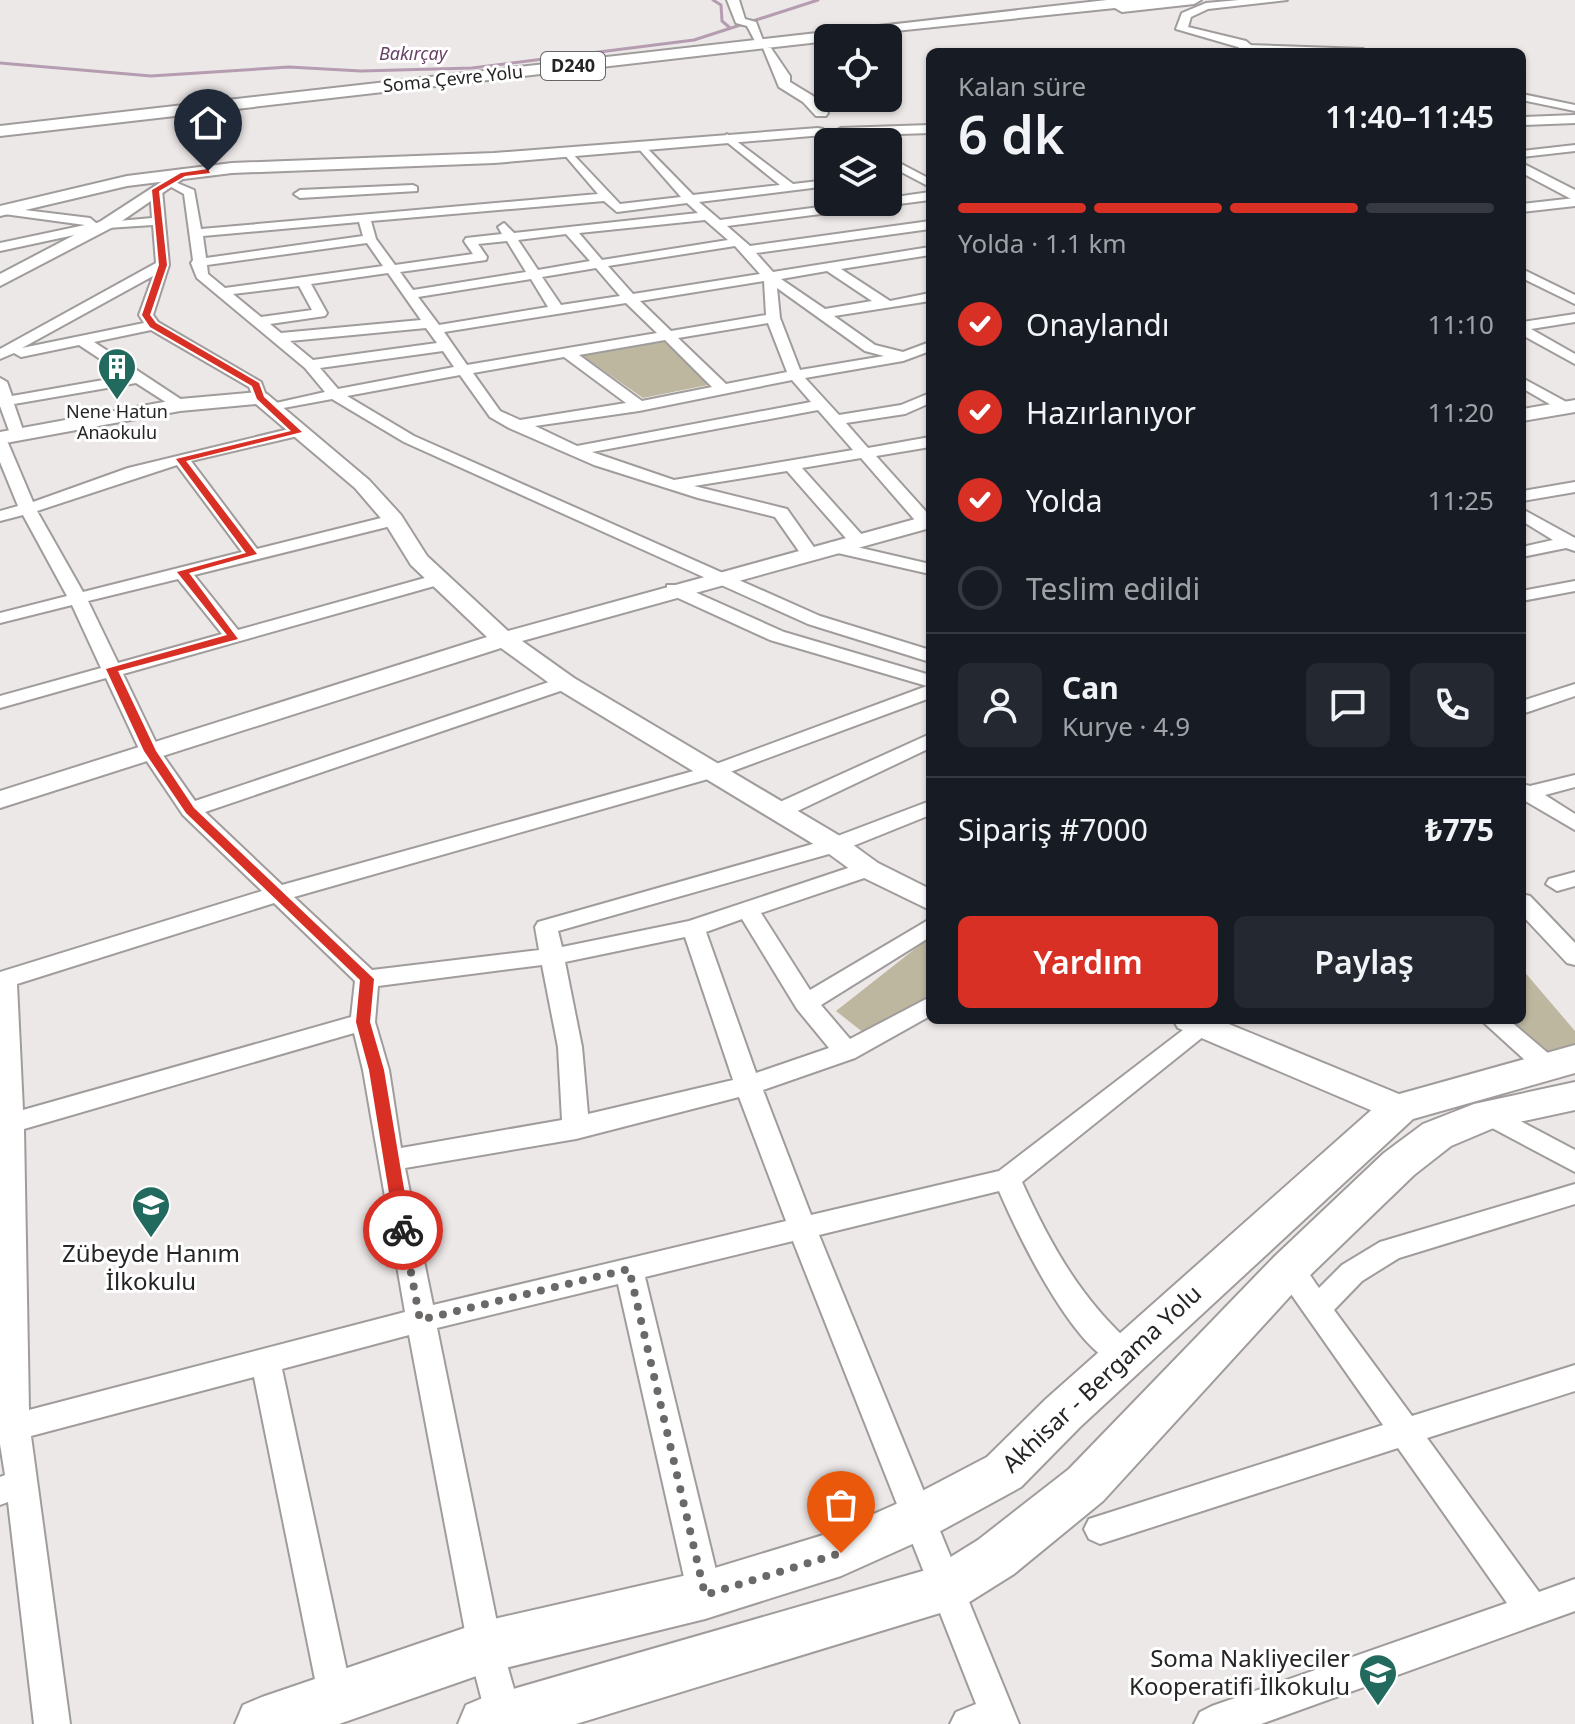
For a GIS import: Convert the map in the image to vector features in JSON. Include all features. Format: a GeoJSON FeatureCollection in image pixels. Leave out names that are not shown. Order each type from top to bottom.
{"type":"FeatureCollection","features":[{"type":"Feature","properties":{"kind":"highway","name":"Soma Çevre Yolu"},"geometry":{"type":"LineString","coordinates":[[0,131],[1145,0]]}},
{"type":"Feature","properties":{"kind":"highway"},"geometry":{"type":"LineString","coordinates":[[902,34],[1194,0]]}},
{"type":"Feature","properties":{"kind":"highway","name":"Soma Çevre Yolu"},"geometry":{"type":"LineString","coordinates":[[0,138],[814,44]]}},
{"type":"Feature","properties":{"kind":"main road"},"geometry":{"type":"LineString","coordinates":[[1526,121],[1575,119]]}},
{"type":"Feature","properties":{"kind":"main road"},"geometry":{"type":"LineString","coordinates":[[2,211],[102,186],[170,182],[309,163],[569,153],[766,134],[826,125],[922,129]]}},
{"type":"Feature","properties":{"kind":"main road"},"geometry":{"type":"LineString","coordinates":[[498,1722],[945,1589],[996,1557],[1086,1485],[1289,1269],[1399,1164],[1437,1135],[1488,1114],[1566,1074]]}},
{"type":"Feature","properties":{"kind":"main road","name":"Akhisar - Bergama Yolu"},"geometry":{"type":"LineString","coordinates":[[262,1724],[485,1647],[705,1595],[841,1553],[920,1517],[1004,1472],[1125,1356],[1399,1108],[1566,1074]]}},
{"type":"Feature","properties":{"kind":"street"},"geometry":{"type":"LineString","coordinates":[[733,0],[783,74],[784,84],[801,95],[832,128]]}},
{"type":"Feature","properties":{"kind":"street"},"geometry":{"type":"LineString","coordinates":[[1244,48],[1182,29],[1186,15],[1206,6],[1281,0]]}},
{"type":"Feature","properties":{"kind":"street"},"geometry":{"type":"LineString","coordinates":[[1526,96],[1562,92]]}},
{"type":"Feature","properties":{"kind":"street"},"geometry":{"type":"LineString","coordinates":[[1526,97],[1575,108]]}},
{"type":"Feature","properties":{"kind":"street"},"geometry":{"type":"LineString","coordinates":[[727,137],[791,188]]}},
{"type":"Feature","properties":{"kind":"street"},"geometry":{"type":"LineString","coordinates":[[643,147],[692,202],[770,277],[870,348],[926,360]]}},
{"type":"Feature","properties":{"kind":"street"},"geometry":{"type":"LineString","coordinates":[[1526,154],[1575,148]]}},
{"type":"Feature","properties":{"kind":"street"},"geometry":{"type":"LineString","coordinates":[[569,153],[604,197],[617,208],[692,202],[814,185]]}},
{"type":"Feature","properties":{"kind":"street"},"geometry":{"type":"LineString","coordinates":[[403,161],[421,213]]}},
{"type":"Feature","properties":{"kind":"street"},"geometry":{"type":"LineString","coordinates":[[290,224],[309,163]]}},
{"type":"Feature","properties":{"kind":"street"},"geometry":{"type":"LineString","coordinates":[[902,168],[926,182]]}},
{"type":"Feature","properties":{"kind":"street"},"geometry":{"type":"LineString","coordinates":[[1526,169],[1575,199]]}},
{"type":"Feature","properties":{"kind":"street"},"geometry":{"type":"LineString","coordinates":[[902,173],[908,172]]}},
{"type":"Feature","properties":{"kind":"street"},"geometry":{"type":"LineString","coordinates":[[170,182],[156,221],[163,265],[146,315],[153,325],[256,385],[266,403],[297,432],[362,484],[393,520],[419,560],[503,639],[565,683],[715,771],[835,845],[868,869],[926,899]]}},
{"type":"Feature","properties":{"kind":"street"},"geometry":{"type":"LineString","coordinates":[[0,281],[107,224],[170,182]]}},
{"type":"Feature","properties":{"kind":"street"},"geometry":{"type":"LineString","coordinates":[[170,182],[190,192],[197,263],[202,275],[310,365],[335,395],[409,439],[828,625],[926,655]]}},
{"type":"Feature","properties":{"kind":"street"},"geometry":{"type":"LineString","coordinates":[[300,194],[413,189]]}},
{"type":"Feature","properties":{"kind":"street"},"geometry":{"type":"LineString","coordinates":[[196,233],[604,197]]}},
{"type":"Feature","properties":{"kind":"street"},"geometry":{"type":"LineString","coordinates":[[902,200],[926,197]]}},
{"type":"Feature","properties":{"kind":"street"},"geometry":{"type":"LineString","coordinates":[[1526,207],[1575,199]]}},
{"type":"Feature","properties":{"kind":"street"},"geometry":{"type":"LineString","coordinates":[[489,207],[512,236],[557,310]]}},
{"type":"Feature","properties":{"kind":"street"},"geometry":{"type":"LineString","coordinates":[[222,292],[481,257],[470,241],[814,209]]}},
{"type":"Feature","properties":{"kind":"street"},"geometry":{"type":"LineString","coordinates":[[2,211],[107,224]]}},
{"type":"Feature","properties":{"kind":"street"},"geometry":{"type":"LineString","coordinates":[[364,217],[370,239],[495,414],[574,451],[674,485],[781,513],[809,553]]}},
{"type":"Feature","properties":{"kind":"street"},"geometry":{"type":"LineString","coordinates":[[0,247],[107,224],[156,221]]}},
{"type":"Feature","properties":{"kind":"street"},"geometry":{"type":"LineString","coordinates":[[411,294],[601,264],[926,225]]}},
{"type":"Feature","properties":{"kind":"street"},"geometry":{"type":"LineString","coordinates":[[570,231],[630,299],[723,389]]}},
{"type":"Feature","properties":{"kind":"street"},"geometry":{"type":"LineString","coordinates":[[197,263],[370,239]]}},
{"type":"Feature","properties":{"kind":"street"},"geometry":{"type":"LineString","coordinates":[[276,338],[435,326],[557,310],[926,252]]}},
{"type":"Feature","properties":{"kind":"street"},"geometry":{"type":"LineString","coordinates":[[0,356],[163,265]]}},
{"type":"Feature","properties":{"kind":"street"},"geometry":{"type":"LineString","coordinates":[[831,268],[888,306],[926,298]]}},
{"type":"Feature","properties":{"kind":"street"},"geometry":{"type":"LineString","coordinates":[[1526,275],[1575,300]]}},
{"type":"Feature","properties":{"kind":"street"},"geometry":{"type":"LineString","coordinates":[[770,277],[773,318],[795,375],[833,421],[926,519]]}},
{"type":"Feature","properties":{"kind":"street"},"geometry":{"type":"LineString","coordinates":[[258,322],[320,313],[303,281]]}},
{"type":"Feature","properties":{"kind":"street"},"geometry":{"type":"LineString","coordinates":[[822,314],[884,303]]}},
{"type":"Feature","properties":{"kind":"street"},"geometry":{"type":"LineString","coordinates":[[6,439],[180,405],[266,403],[335,395],[773,318]]}},
{"type":"Feature","properties":{"kind":"street"},"geometry":{"type":"LineString","coordinates":[[1526,327],[1575,318]]}},
{"type":"Feature","properties":{"kind":"street"},"geometry":{"type":"LineString","coordinates":[[0,356],[153,325]]}},
{"type":"Feature","properties":{"kind":"street"},"geometry":{"type":"LineString","coordinates":[[1526,330],[1575,360]]}},
{"type":"Feature","properties":{"kind":"street"},"geometry":{"type":"LineString","coordinates":[[83,341],[180,405]]}},
{"type":"Feature","properties":{"kind":"street"},"geometry":{"type":"LineString","coordinates":[[310,365],[447,346]]}},
{"type":"Feature","properties":{"kind":"street"},"geometry":{"type":"LineString","coordinates":[[514,425],[639,406],[903,357],[926,348]]}},
{"type":"Feature","properties":{"kind":"street"},"geometry":{"type":"LineString","coordinates":[[569,354],[639,406]]}},
{"type":"Feature","properties":{"kind":"street"},"geometry":{"type":"LineString","coordinates":[[5,407],[139,378]]}},
{"type":"Feature","properties":{"kind":"street"},"geometry":{"type":"LineString","coordinates":[[0,382],[6,439],[28,510],[77,597],[150,751],[190,810],[367,979]]}},
{"type":"Feature","properties":{"kind":"street"},"geometry":{"type":"LineString","coordinates":[[1526,384],[1570,406]]}},
{"type":"Feature","properties":{"kind":"street"},"geometry":{"type":"LineString","coordinates":[[833,421],[905,409],[926,399]]}},
{"type":"Feature","properties":{"kind":"street"},"geometry":{"type":"LineString","coordinates":[[574,451],[820,405]]}},
{"type":"Feature","properties":{"kind":"street"},"geometry":{"type":"LineString","coordinates":[[1526,414],[1570,406]]}},
{"type":"Feature","properties":{"kind":"street"},"geometry":{"type":"LineString","coordinates":[[0,516],[28,510],[111,479],[181,459],[297,432]]}},
{"type":"Feature","properties":{"kind":"street"},"geometry":{"type":"LineString","coordinates":[[674,485],[926,443]]}},
{"type":"Feature","properties":{"kind":"street"},"geometry":{"type":"LineString","coordinates":[[181,459],[252,554]]}},
{"type":"Feature","properties":{"kind":"street"},"geometry":{"type":"LineString","coordinates":[[791,465],[857,540]]}},
{"type":"Feature","properties":{"kind":"street"},"geometry":{"type":"LineString","coordinates":[[1526,495],[1575,487]]}},
{"type":"Feature","properties":{"kind":"street"},"geometry":{"type":"LineString","coordinates":[[1526,516],[1572,544]]}},
{"type":"Feature","properties":{"kind":"street"},"geometry":{"type":"LineString","coordinates":[[0,618],[393,520]]}},
{"type":"Feature","properties":{"kind":"street"},"geometry":{"type":"LineString","coordinates":[[0,800],[503,639],[673,589],[926,522]]}},
{"type":"Feature","properties":{"kind":"street"},"geometry":{"type":"LineString","coordinates":[[1526,551],[1572,544]]}},
{"type":"Feature","properties":{"kind":"street"},"geometry":{"type":"LineString","coordinates":[[834,547],[926,568]]}},
{"type":"Feature","properties":{"kind":"street"},"geometry":{"type":"LineString","coordinates":[[182,572],[234,637]]}},
{"type":"Feature","properties":{"kind":"street"},"geometry":{"type":"LineString","coordinates":[[0,702],[439,579]]}},
{"type":"Feature","properties":{"kind":"street"},"geometry":{"type":"LineString","coordinates":[[1526,595],[1575,586]]}},
{"type":"Feature","properties":{"kind":"street"},"geometry":{"type":"LineString","coordinates":[[673,589],[777,636],[926,680]]}},
{"type":"Feature","properties":{"kind":"street"},"geometry":{"type":"LineString","coordinates":[[190,810],[565,683]]}},
{"type":"Feature","properties":{"kind":"street"},"geometry":{"type":"LineString","coordinates":[[1526,707],[1575,690]]}},
{"type":"Feature","properties":{"kind":"street"},"geometry":{"type":"LineString","coordinates":[[52,1724],[11,1487],[7,1428],[3,980],[278,894],[715,771],[926,692]]}},
{"type":"Feature","properties":{"kind":"street"},"geometry":{"type":"LineString","coordinates":[[779,811],[926,742]]}},
{"type":"Feature","properties":{"kind":"street"},"geometry":{"type":"LineString","coordinates":[[1526,792],[1575,781]]}},
{"type":"Feature","properties":{"kind":"street"},"geometry":{"type":"LineString","coordinates":[[1526,793],[1575,823]]}},
{"type":"Feature","properties":{"kind":"street"},"geometry":{"type":"LineString","coordinates":[[576,1129],[570,1047],[546,927],[835,845],[926,809]]}},
{"type":"Feature","properties":{"kind":"street"},"geometry":{"type":"LineString","coordinates":[[367,979],[554,956],[693,928],[868,869]]}},
{"type":"Feature","properties":{"kind":"street"},"geometry":{"type":"LineString","coordinates":[[1526,905],[1575,957]]}},
{"type":"Feature","properties":{"kind":"street"},"geometry":{"type":"LineString","coordinates":[[748,910],[806,1003],[846,1052]]}},
{"type":"Feature","properties":{"kind":"street"},"geometry":{"type":"LineString","coordinates":[[693,928],[799,1230],[920,1517],[989,1721]]}},
{"type":"Feature","properties":{"kind":"street"},"geometry":{"type":"LineString","coordinates":[[806,1003],[926,929]]}},
{"type":"Feature","properties":{"kind":"street"},"geometry":{"type":"LineString","coordinates":[[367,979],[363,1022],[376,1070],[390,1160],[498,1722]]}},
{"type":"Feature","properties":{"kind":"street"},"geometry":{"type":"LineString","coordinates":[[390,1160],[576,1129],[748,1086],[846,1052],[900,1026],[926,1008]]}},
{"type":"Feature","properties":{"kind":"street"},"geometry":{"type":"LineString","coordinates":[[6,1124],[363,1022]]}},
{"type":"Feature","properties":{"kind":"street"},"geometry":{"type":"LineString","coordinates":[[7,1428],[420,1320],[1007,1179],[1199,1024]]}},
{"type":"Feature","properties":{"kind":"street"},"geometry":{"type":"LineString","coordinates":[[1206,1024],[1399,1108]]}},
{"type":"Feature","properties":{"kind":"street"},"geometry":{"type":"LineString","coordinates":[[1498,1024],[1566,1074]]}},
{"type":"Feature","properties":{"kind":"street"},"geometry":{"type":"LineString","coordinates":[[1488,1114],[1575,1162]]}},
{"type":"Feature","properties":{"kind":"street"},"geometry":{"type":"LineString","coordinates":[[1007,1179],[1042,1258],[1070,1301],[1093,1330],[1125,1356]]}},
{"type":"Feature","properties":{"kind":"street"},"geometry":{"type":"LineString","coordinates":[[1317,1309],[1352,1273],[1390,1250],[1575,1194]]}},
{"type":"Feature","properties":{"kind":"street"},"geometry":{"type":"LineString","coordinates":[[629,1269],[705,1595]]}},
{"type":"Feature","properties":{"kind":"street"},"geometry":{"type":"LineString","coordinates":[[1289,1269],[1408,1432],[1533,1612]]}},
{"type":"Feature","properties":{"kind":"street"},"geometry":{"type":"LineString","coordinates":[[265,1360],[336,1699]]}},
{"type":"Feature","properties":{"kind":"street"},"geometry":{"type":"LineString","coordinates":[[1100,1529],[1575,1378]]}},
{"type":"Feature","properties":{"kind":"street"},"geometry":{"type":"LineString","coordinates":[[1212,1724],[1575,1595]]}},
{"type":"Feature","properties":{"kind":"shaded area"},"geometry":{"type":"Polygon","coordinates":[[[664,341],[713,384],[643,398],[581,355],[664,341]]]}},
{"type":"Feature","properties":{"kind":"shaded area"},"geometry":{"type":"Polygon","coordinates":[[[926,940],[926,998],[869,1037],[836,1011],[926,940]]]}},
{"type":"Feature","properties":{"kind":"shaded area"},"geometry":{"type":"Polygon","coordinates":[[[1526,974],[1575,1031],[1575,1044],[1547,1052],[1516,1024],[1526,1024],[1526,974]]]}},
{"type":"Feature","properties":{"kind":"waterway"},"geometry":{"type":"LineString","coordinates":[[713,0],[721,5],[722,21],[729,27]]}},
{"type":"Feature","properties":{"kind":"waterway","name":"Bakırçay"},"geometry":{"type":"LineString","coordinates":[[0,63],[151,76],[289,67],[361,71],[472,68],[694,40],[818,0]]}},
{"type":"Feature","properties":{"kind":"way so far"},"geometry":{"type":"LineString","coordinates":[[403,1230],[420,1320],[629,1269],[705,1595],[841,1553]]}},
{"type":"Feature","properties":{"kind":"place","name":"Nene Hatun Anaokulu"},"geometry":{"type":"Point","coordinates":[117,401]}},
{"type":"Feature","properties":{"kind":"place","name":"Zübeyde Hanım İlkokulu"},"geometry":{"type":"Point","coordinates":[151,1239]}},
{"type":"Feature","properties":{"kind":"place","name":"Soma Nakliyeciler Kooperatifi İlkokulu"},"geometry":{"type":"Point","coordinates":[1378,1707]}},
{"type":"Feature","properties":{"kind":"route"},"geometry":{"type":"LineString","coordinates":[[208,171],[183,174],[156,190],[163,265],[146,315],[153,325],[256,385],[260,398],[297,432],[181,459],[252,554],[182,572],[234,637],[111,669],[150,751],[190,810],[367,979],[363,1022],[376,1070],[403,1230]]}}]}
